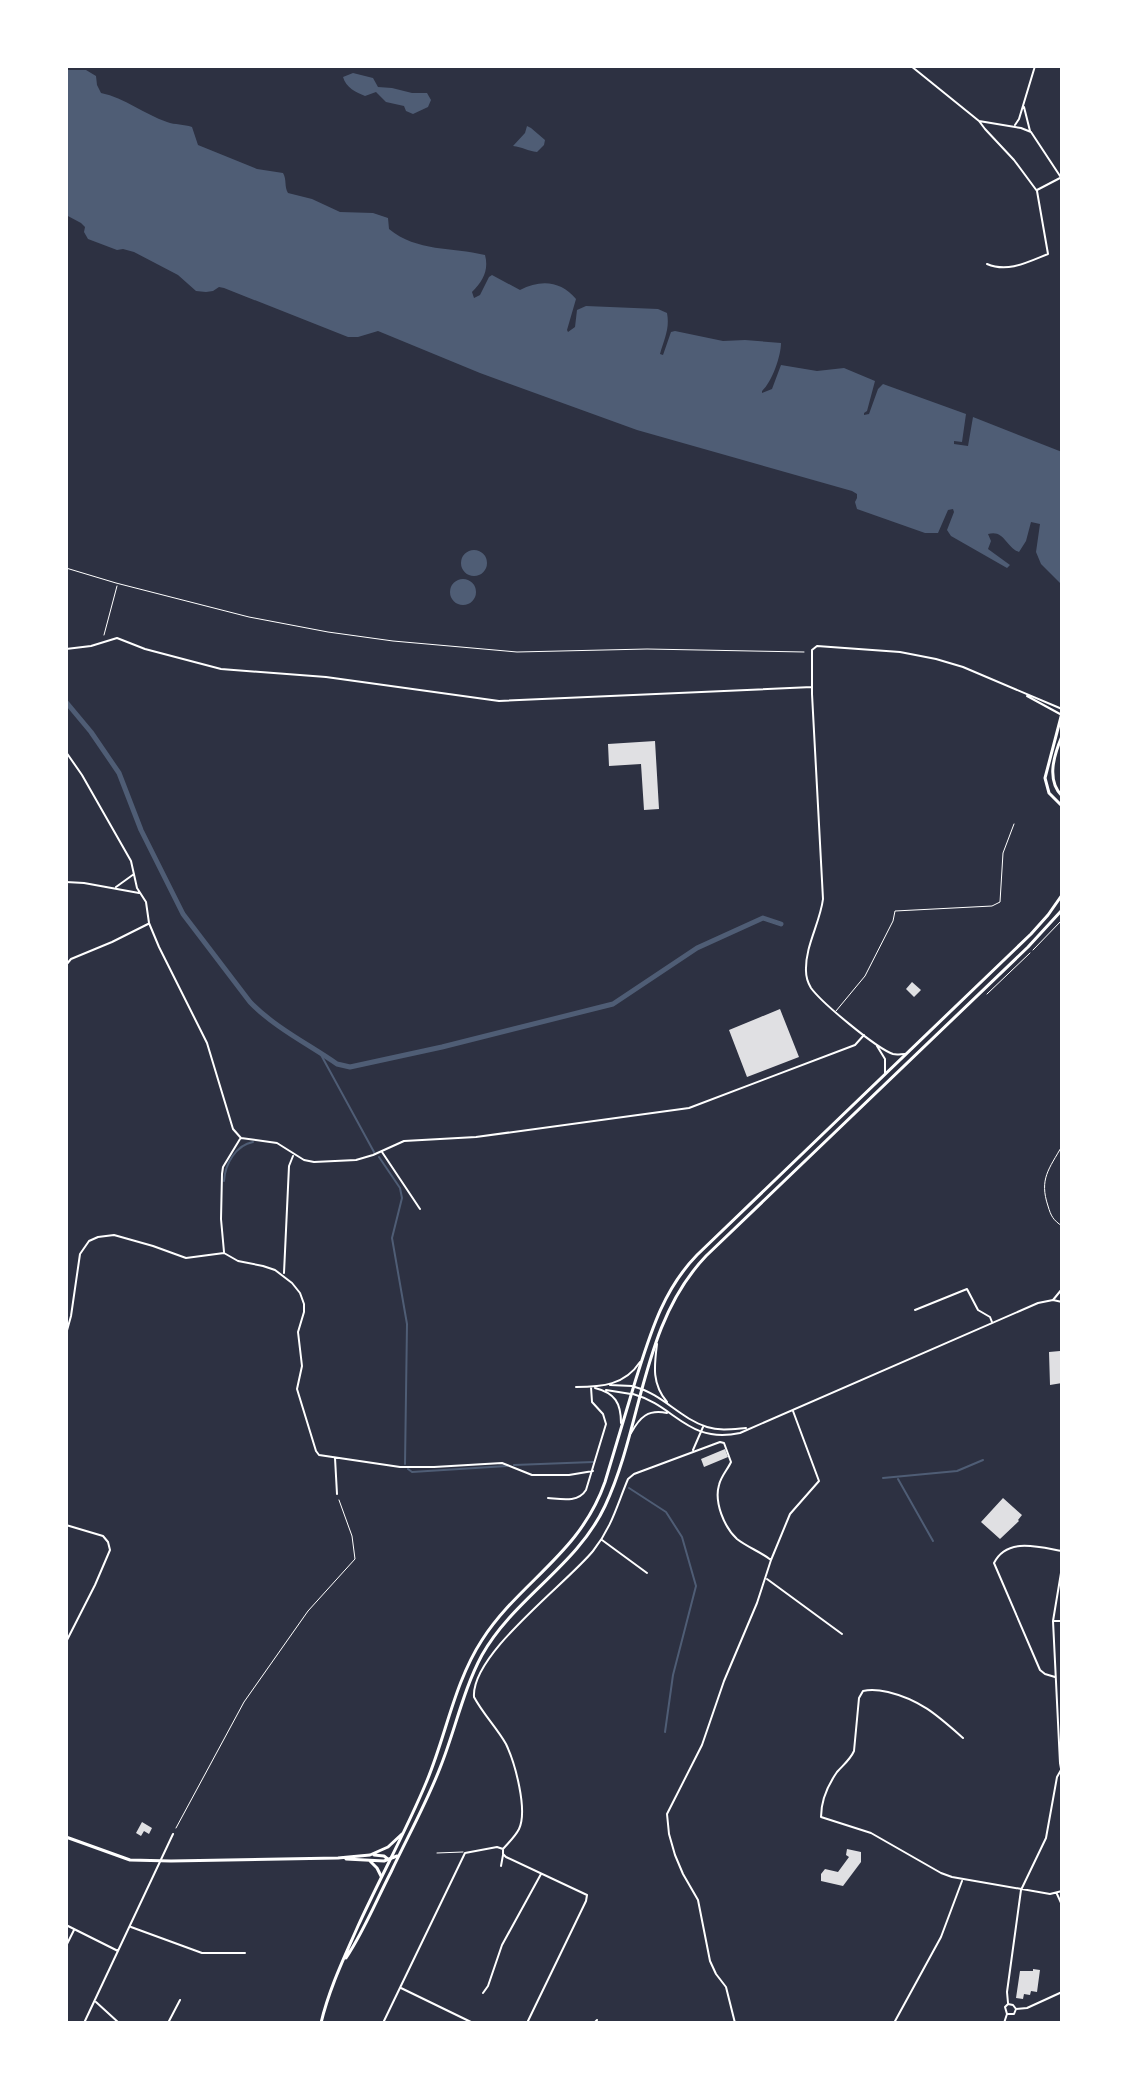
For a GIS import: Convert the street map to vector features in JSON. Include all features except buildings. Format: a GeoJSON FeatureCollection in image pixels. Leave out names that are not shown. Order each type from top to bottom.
{"type":"FeatureCollection","features":[{"type":"Feature","properties":{"kind":"main road"},"geometry":{"type":"LineString","coordinates":[[1062,713],[1045,778],[1051,797],[1062,806]]}},
{"type":"Feature","properties":{"kind":"main road"},"geometry":{"type":"LineString","coordinates":[[1061,735],[1052,773],[1054,786],[1062,796]]}},
{"type":"Feature","properties":{"kind":"main road"},"geometry":{"type":"LineString","coordinates":[[321,2023],[342,1964],[429,1777],[461,1683],[475,1652],[499,1618],[560,1556],[584,1526],[603,1488],[663,1301],[689,1262],[1035,930],[1062,895]]}},
{"type":"Feature","properties":{"kind":"main road"},"geometry":{"type":"LineString","coordinates":[[342,1964],[363,1929],[436,1778],[482,1654],[509,1618],[574,1553],[590,1533],[609,1497],[666,1315],[678,1292],[703,1260],[1043,933],[1062,910]]}},
{"type":"Feature","properties":{"kind":"main road"},"geometry":{"type":"LineString","coordinates":[[370,1855],[388,1847],[402,1834]]}},
{"type":"Feature","properties":{"kind":"main road"},"geometry":{"type":"LineString","coordinates":[[66,1837],[130,1860],[370,1855],[384,1856],[389,1860],[391,1871]]}},
{"type":"Feature","properties":{"kind":"main road"},"geometry":{"type":"LineString","coordinates":[[338,1858],[370,1861],[398,1856]]}},
{"type":"Feature","properties":{"kind":"main road"},"geometry":{"type":"LineString","coordinates":[[370,1861],[381,1876]]}},
{"type":"Feature","properties":{"kind":"street"},"geometry":{"type":"LineString","coordinates":[[911,66],[979,121],[1037,191],[1048,254],[1009,268],[987,264]]}},
{"type":"Feature","properties":{"kind":"street"},"geometry":{"type":"LineString","coordinates":[[1014,127],[1035,66]]}},
{"type":"Feature","properties":{"kind":"street"},"geometry":{"type":"LineString","coordinates":[[1023,106],[1031,132],[1062,178],[1037,191]]}},
{"type":"Feature","properties":{"kind":"street"},"geometry":{"type":"LineString","coordinates":[[979,121],[1031,132]]}},
{"type":"Feature","properties":{"kind":"street"},"geometry":{"type":"LineString","coordinates":[[66,649],[122,638],[145,649],[221,669],[326,677],[499,701],[812,687]]}},
{"type":"Feature","properties":{"kind":"street"},"geometry":{"type":"LineString","coordinates":[[905,1054],[894,1054],[864,1035],[813,990],[806,974],[807,957],[823,899],[812,687],[813,648],[871,649],[923,655],[963,667],[1043,707],[1062,713]]}},
{"type":"Feature","properties":{"kind":"street"},"geometry":{"type":"LineString","coordinates":[[66,752],[82,775],[135,873],[140,893],[146,902],[149,923],[207,1043],[231,1125],[241,1138],[274,1141],[309,1161],[348,1161],[366,1158],[395,1144],[412,1140],[476,1137],[689,1108],[855,1045],[864,1035]]}},
{"type":"Feature","properties":{"kind":"street"},"geometry":{"type":"LineString","coordinates":[[836,1011],[865,976],[895,911],[992,906],[1000,902],[1003,853],[1014,824]]}},
{"type":"Feature","properties":{"kind":"street"},"geometry":{"type":"LineString","coordinates":[[115,888],[135,873]]}},
{"type":"Feature","properties":{"kind":"street"},"geometry":{"type":"LineString","coordinates":[[66,882],[140,893]]}},
{"type":"Feature","properties":{"kind":"street"},"geometry":{"type":"LineString","coordinates":[[66,965],[71,959],[149,923]]}},
{"type":"Feature","properties":{"kind":"street"},"geometry":{"type":"LineString","coordinates":[[873,1042],[885,1059],[885,1074]]}},
{"type":"Feature","properties":{"kind":"street"},"geometry":{"type":"LineString","coordinates":[[224,1253],[221,1219],[223,1167],[241,1138]]}},
{"type":"Feature","properties":{"kind":"street"},"geometry":{"type":"LineString","coordinates":[[1062,1146],[1043,1188],[1052,1218],[1062,1226]]}},
{"type":"Feature","properties":{"kind":"street"},"geometry":{"type":"LineString","coordinates":[[382,1151],[420,1209]]}},
{"type":"Feature","properties":{"kind":"street"},"geometry":{"type":"LineString","coordinates":[[284,1276],[289,1166],[294,1155]]}},
{"type":"Feature","properties":{"kind":"street"},"geometry":{"type":"LineString","coordinates":[[66,1334],[80,1254],[89,1241],[114,1235],[186,1258],[224,1253],[238,1261],[263,1266],[284,1276],[296,1287],[304,1304],[298,1332],[302,1362],[297,1389],[317,1453],[400,1467],[502,1463],[532,1475],[569,1475],[593,1471]]}},
{"type":"Feature","properties":{"kind":"street"},"geometry":{"type":"LineString","coordinates":[[915,1310],[967,1289],[978,1310],[990,1317],[992,1323]]}},
{"type":"Feature","properties":{"kind":"street"},"geometry":{"type":"LineString","coordinates":[[1053,1300],[1062,1289]]}},
{"type":"Feature","properties":{"kind":"street"},"geometry":{"type":"LineString","coordinates":[[591,1387],[640,1396],[701,1432],[728,1435],[793,1410],[1038,1303],[1062,1302]]}},
{"type":"Feature","properties":{"kind":"street"},"geometry":{"type":"LineString","coordinates":[[657,1342],[654,1377],[658,1389],[671,1406]]}},
{"type":"Feature","properties":{"kind":"street"},"geometry":{"type":"LineString","coordinates":[[609,1385],[629,1375],[643,1357]]}},
{"type":"Feature","properties":{"kind":"street"},"geometry":{"type":"LineString","coordinates":[[576,1387],[609,1385],[643,1389],[704,1426],[749,1428]]}},
{"type":"Feature","properties":{"kind":"street"},"geometry":{"type":"LineString","coordinates":[[548,1498],[576,1499],[582,1496],[593,1471],[606,1424],[605,1417],[592,1402],[591,1387]]}},
{"type":"Feature","properties":{"kind":"street"},"geometry":{"type":"LineString","coordinates":[[605,1390],[618,1403],[621,1428]]}},
{"type":"Feature","properties":{"kind":"street"},"geometry":{"type":"LineString","coordinates":[[735,2023],[726,1987],[712,1967],[698,1900],[679,1866],[666,1819],[702,1745],[790,1514],[819,1481],[793,1410]]}},
{"type":"Feature","properties":{"kind":"street"},"geometry":{"type":"LineString","coordinates":[[627,1441],[636,1423],[645,1414],[656,1411],[670,1414]]}},
{"type":"Feature","properties":{"kind":"street"},"geometry":{"type":"LineString","coordinates":[[692,1451],[704,1426]]}},
{"type":"Feature","properties":{"kind":"street"},"geometry":{"type":"LineString","coordinates":[[501,1866],[503,1849],[521,1822],[520,1796],[511,1755],[474,1697],[474,1689],[500,1644],[584,1561],[601,1539],[618,1509],[628,1479],[692,1451],[720,1442],[725,1444],[731,1462],[718,1488],[721,1514],[737,1539],[771,1560]]}},
{"type":"Feature","properties":{"kind":"street"},"geometry":{"type":"LineString","coordinates":[[335,1457],[337,1494]]}},
{"type":"Feature","properties":{"kind":"street"},"geometry":{"type":"LineString","coordinates":[[66,1525],[103,1536],[108,1542],[109,1555],[66,1642]]}},
{"type":"Feature","properties":{"kind":"street"},"geometry":{"type":"LineString","coordinates":[[601,1539],[647,1573]]}},
{"type":"Feature","properties":{"kind":"street"},"geometry":{"type":"LineString","coordinates":[[1055,1677],[1040,1670],[994,1565],[998,1556],[1018,1545],[1062,1551]]}},
{"type":"Feature","properties":{"kind":"street"},"geometry":{"type":"LineString","coordinates":[[998,2023],[1004,2022],[1007,2014],[1004,2009],[1008,2004],[1021,1890],[1046,1838],[1057,1777],[1062,1772],[1053,1621],[1062,1567]]}},
{"type":"Feature","properties":{"kind":"street"},"geometry":{"type":"LineString","coordinates":[[766,1579],[842,1634]]}},
{"type":"Feature","properties":{"kind":"street"},"geometry":{"type":"LineString","coordinates":[[1053,1621],[1062,1621]]}},
{"type":"Feature","properties":{"kind":"street"},"geometry":{"type":"LineString","coordinates":[[963,1738],[931,1710],[913,1700],[882,1691],[863,1691],[859,1698],[854,1751],[831,1781],[820,1814],[823,1819],[871,1833],[941,1873],[1021,1890],[1062,1891]]}},
{"type":"Feature","properties":{"kind":"street"},"geometry":{"type":"LineString","coordinates":[[84,2023],[173,1834]]}},
{"type":"Feature","properties":{"kind":"street"},"geometry":{"type":"LineString","coordinates":[[437,1853],[503,1849]]}},
{"type":"Feature","properties":{"kind":"street"},"geometry":{"type":"LineString","coordinates":[[383,2023],[465,1853]]}},
{"type":"Feature","properties":{"kind":"street"},"geometry":{"type":"LineString","coordinates":[[503,1854],[583,1892],[587,1898],[527,2023]]}},
{"type":"Feature","properties":{"kind":"street"},"geometry":{"type":"LineString","coordinates":[[483,1993],[502,1945],[541,1873]]}},
{"type":"Feature","properties":{"kind":"street"},"geometry":{"type":"LineString","coordinates":[[894,2023],[941,1937],[963,1880]]}},
{"type":"Feature","properties":{"kind":"street"},"geometry":{"type":"LineString","coordinates":[[1057,1893],[1062,1905]]}},
{"type":"Feature","properties":{"kind":"street"},"geometry":{"type":"LineString","coordinates":[[66,1925],[118,1951]]}},
{"type":"Feature","properties":{"kind":"street"},"geometry":{"type":"LineString","coordinates":[[130,1926],[202,1953],[245,1953]]}},
{"type":"Feature","properties":{"kind":"street"},"geometry":{"type":"LineString","coordinates":[[66,1946],[75,1929]]}},
{"type":"Feature","properties":{"kind":"street"},"geometry":{"type":"LineString","coordinates":[[400,1987],[473,2023]]}},
{"type":"Feature","properties":{"kind":"street"},"geometry":{"type":"LineString","coordinates":[[1016,2009],[1027,2008],[1062,1992]]}},
{"type":"Feature","properties":{"kind":"street"},"geometry":{"type":"LineString","coordinates":[[168,2023],[180,2000]]}},
{"type":"Feature","properties":{"kind":"street"},"geometry":{"type":"LineString","coordinates":[[95,2001],[119,2023]]}},
{"type":"Feature","properties":{"kind":"street"},"geometry":{"type":"LineString","coordinates":[[1008,2004],[1016,2009]]}},
{"type":"Feature","properties":{"kind":"street"},"geometry":{"type":"LineString","coordinates":[[1007,2014],[1012,2015],[1016,2009]]}},
{"type":"Feature","properties":{"kind":"path"},"geometry":{"type":"LineString","coordinates":[[66,568],[249,617],[365,638],[517,652],[647,649],[811,653]]}},
{"type":"Feature","properties":{"kind":"path"},"geometry":{"type":"LineString","coordinates":[[100,643],[108,626],[116,583]]}},
{"type":"Feature","properties":{"kind":"path"},"geometry":{"type":"LineString","coordinates":[[173,1834],[244,1702],[308,1611],[355,1559],[352,1536],[337,1494]]}},
{"type":"Feature","properties":{"kind":"water"},"geometry":{"type":"Polygon","coordinates":[[[66,70],[86,70],[96,76],[101,93],[167,122],[192,127],[198,145],[257,169],[283,173],[288,193],[312,199],[340,212],[373,213],[388,218],[389,229],[411,242],[485,255],[486,270],[472,292],[474,298],[480,295],[492,275],[520,290],[543,283],[557,285],[576,299],[568,332],[575,327],[577,310],[586,306],[658,309],[667,313],[668,319],[660,354],[663,355],[671,332],[675,331],[723,341],[781,343],[775,368],[762,393],[772,389],[781,365],[817,371],[844,368],[875,381],[864,415],[869,414],[878,389],[883,384],[966,414],[962,442],[954,441],[954,444],[968,446],[973,417],[1062,452],[1062,585],[1041,564],[1036,552],[1040,524],[1031,522],[1026,541],[1019,552],[998,534],[988,534],[991,541],[988,549],[1010,565],[1007,568],[951,536],[947,530],[953,509],[948,510],[938,533],[925,533],[857,509],[857,494],[852,491],[637,430],[480,373],[378,331],[348,337],[224,288],[196,291],[178,275],[134,252],[117,250],[88,239],[85,227],[66,215],[66,70]]]}},
{"type":"Feature","properties":{"kind":"water"},"geometry":{"type":"Polygon","coordinates":[[[353,73],[373,78],[378,87],[427,93],[431,100],[428,107],[413,114],[406,111],[404,106],[386,102],[376,92],[365,96],[352,89],[343,77],[353,73]]]}},
{"type":"Feature","properties":{"kind":"water"},"geometry":{"type":"Polygon","coordinates":[[[527,126],[545,140],[537,152],[513,146],[527,126]]]}},
{"type":"Feature","properties":{"kind":"water"},"geometry":{"type":"Polygon","coordinates":[[[474,550],[483,554],[487,563],[483,572],[474,576],[465,572],[461,563],[465,554],[474,550]]]}},
{"type":"Feature","properties":{"kind":"water"},"geometry":{"type":"Polygon","coordinates":[[[463,579],[472,583],[476,592],[472,601],[463,605],[454,601],[450,592],[454,583],[463,579]]]}},
{"type":"Feature","properties":{"kind":"waterway"},"geometry":{"type":"LineString","coordinates":[[66,702],[119,773],[141,830],[183,914],[259,1011],[337,1064],[350,1067],[613,1004],[697,948],[763,918],[781,924]]}},
{"type":"Feature","properties":{"kind":"waterway"},"geometry":{"type":"LineString","coordinates":[[320,1053],[374,1152]]}},
{"type":"Feature","properties":{"kind":"waterway"},"geometry":{"type":"LineString","coordinates":[[224,1181],[232,1156],[241,1147],[253,1142]]}},
{"type":"Feature","properties":{"kind":"waterway"},"geometry":{"type":"LineString","coordinates":[[379,1157],[400,1188],[402,1198],[392,1238],[407,1324],[405,1464]]}},
{"type":"Feature","properties":{"kind":"waterway"},"geometry":{"type":"LineString","coordinates":[[883,1478],[957,1471],[983,1460]]}},
{"type":"Feature","properties":{"kind":"waterway"},"geometry":{"type":"LineString","coordinates":[[514,1465],[593,1462]]}},
{"type":"Feature","properties":{"kind":"waterway"},"geometry":{"type":"LineString","coordinates":[[408,1469],[412,1472],[507,1466]]}},
{"type":"Feature","properties":{"kind":"waterway"},"geometry":{"type":"LineString","coordinates":[[898,1479],[933,1541]]}},
{"type":"Feature","properties":{"kind":"waterway"},"geometry":{"type":"LineString","coordinates":[[629,1488],[666,1512],[682,1537],[696,1586],[673,1675],[665,1732]]}}]}
